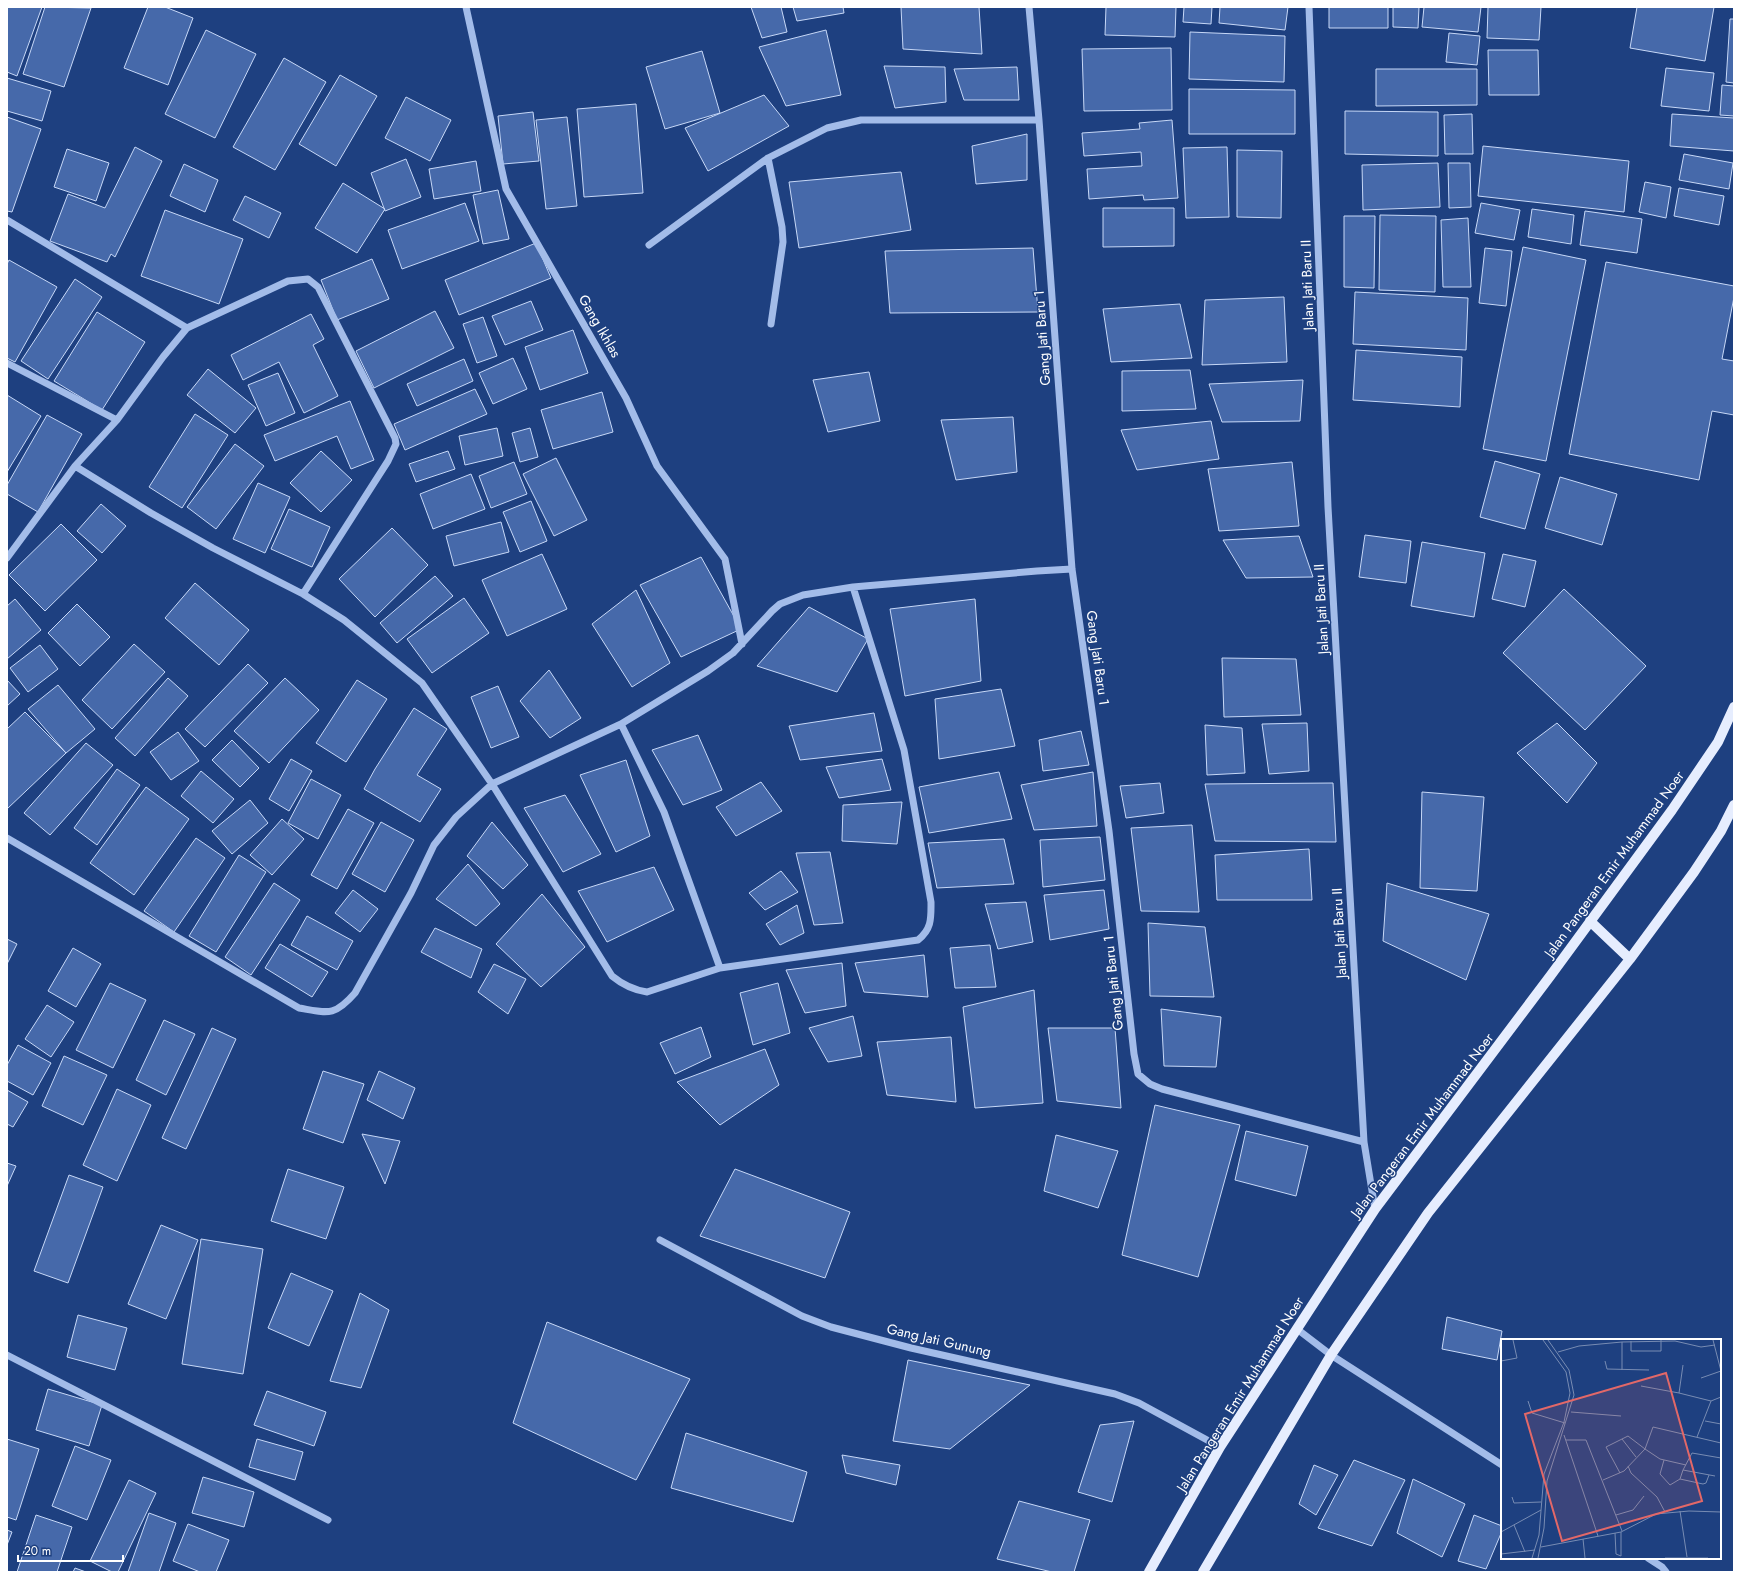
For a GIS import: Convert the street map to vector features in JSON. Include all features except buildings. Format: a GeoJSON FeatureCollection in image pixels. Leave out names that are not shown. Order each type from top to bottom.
{"type":"FeatureCollection","features":[{"type":"Feature","properties":{"kind":"main road","name":"Jalan Pangeran Emir Muhammad Noer"},"geometry":{"type":"LineString","coordinates":[[1149,1572],[1220,1447],[1375,1209],[1685,791],[1718,742],[1734,707]]}},
{"type":"Feature","properties":{"kind":"main road"},"geometry":{"type":"LineString","coordinates":[[1203,1572],[1331,1355],[1428,1213],[1630,959],[1694,872],[1721,831],[1734,805]]}},
{"type":"Feature","properties":{"kind":"main road"},"geometry":{"type":"LineString","coordinates":[[1590,921],[1630,959]]}},
{"type":"Feature","properties":{"kind":"street","name":"Gang Ikhlas"},"geometry":{"type":"LineString","coordinates":[[466,7],[506,189],[626,398],[657,466],[725,559],[742,644]]}},
{"type":"Feature","properties":{"kind":"street","name":"Gang Jati Baru 1"},"geometry":{"type":"LineString","coordinates":[[1029,7],[1039,120],[1072,569],[1108,823],[1134,1054],[1138,1074],[1150,1084],[1162,1088],[1364,1142]]}},
{"type":"Feature","properties":{"kind":"street","name":"Jalan Jati Baru II"},"geometry":{"type":"LineString","coordinates":[[1309,7],[1328,507],[1364,1142],[1375,1209]]}},
{"type":"Feature","properties":{"kind":"street"},"geometry":{"type":"LineString","coordinates":[[650,245],[768,158],[827,128],[861,120],[1039,120]]}},
{"type":"Feature","properties":{"kind":"street"},"geometry":{"type":"LineString","coordinates":[[768,158],[782,227],[783,242],[771,324]]}},
{"type":"Feature","properties":{"kind":"street"},"geometry":{"type":"LineString","coordinates":[[7,220],[187,328]]}},
{"type":"Feature","properties":{"kind":"street"},"geometry":{"type":"LineString","coordinates":[[7,558],[75,466],[117,420],[163,357],[187,328],[288,281],[308,279],[318,287],[395,438],[396,444],[388,461],[303,594]]}},
{"type":"Feature","properties":{"kind":"street"},"geometry":{"type":"LineString","coordinates":[[7,363],[117,420]]}},
{"type":"Feature","properties":{"kind":"street"},"geometry":{"type":"LineString","coordinates":[[75,466],[151,513],[213,548],[303,594],[344,620],[422,683],[492,784],[612,976],[624,986],[647,992],[720,968],[918,940],[930,927],[931,902],[904,750],[852,587]]}},
{"type":"Feature","properties":{"kind":"street"},"geometry":{"type":"LineString","coordinates":[[7,838],[299,1008],[327,1013],[343,1007],[355,994],[411,893],[434,845],[456,817],[492,784],[621,724],[708,671],[733,653],[780,604],[803,595],[852,587],[1029,571],[1072,569]]}},
{"type":"Feature","properties":{"kind":"street"},"geometry":{"type":"LineString","coordinates":[[621,724],[664,812],[720,968]]}},
{"type":"Feature","properties":{"kind":"street","name":"Gang Jati Gunung"},"geometry":{"type":"LineString","coordinates":[[660,1240],[802,1316],[831,1326],[911,1348],[1115,1394],[1139,1403],[1220,1447]]}},
{"type":"Feature","properties":{"kind":"street"},"geometry":{"type":"LineString","coordinates":[[1297,1329],[1331,1355],[1501,1464]]}},
{"type":"Feature","properties":{"kind":"street"},"geometry":{"type":"LineString","coordinates":[[7,1355],[328,1520]]}},
{"type":"Feature","properties":{"kind":"street"},"geometry":{"type":"LineString","coordinates":[[1650,1559],[1662,1567],[1666,1572]]}}]}
